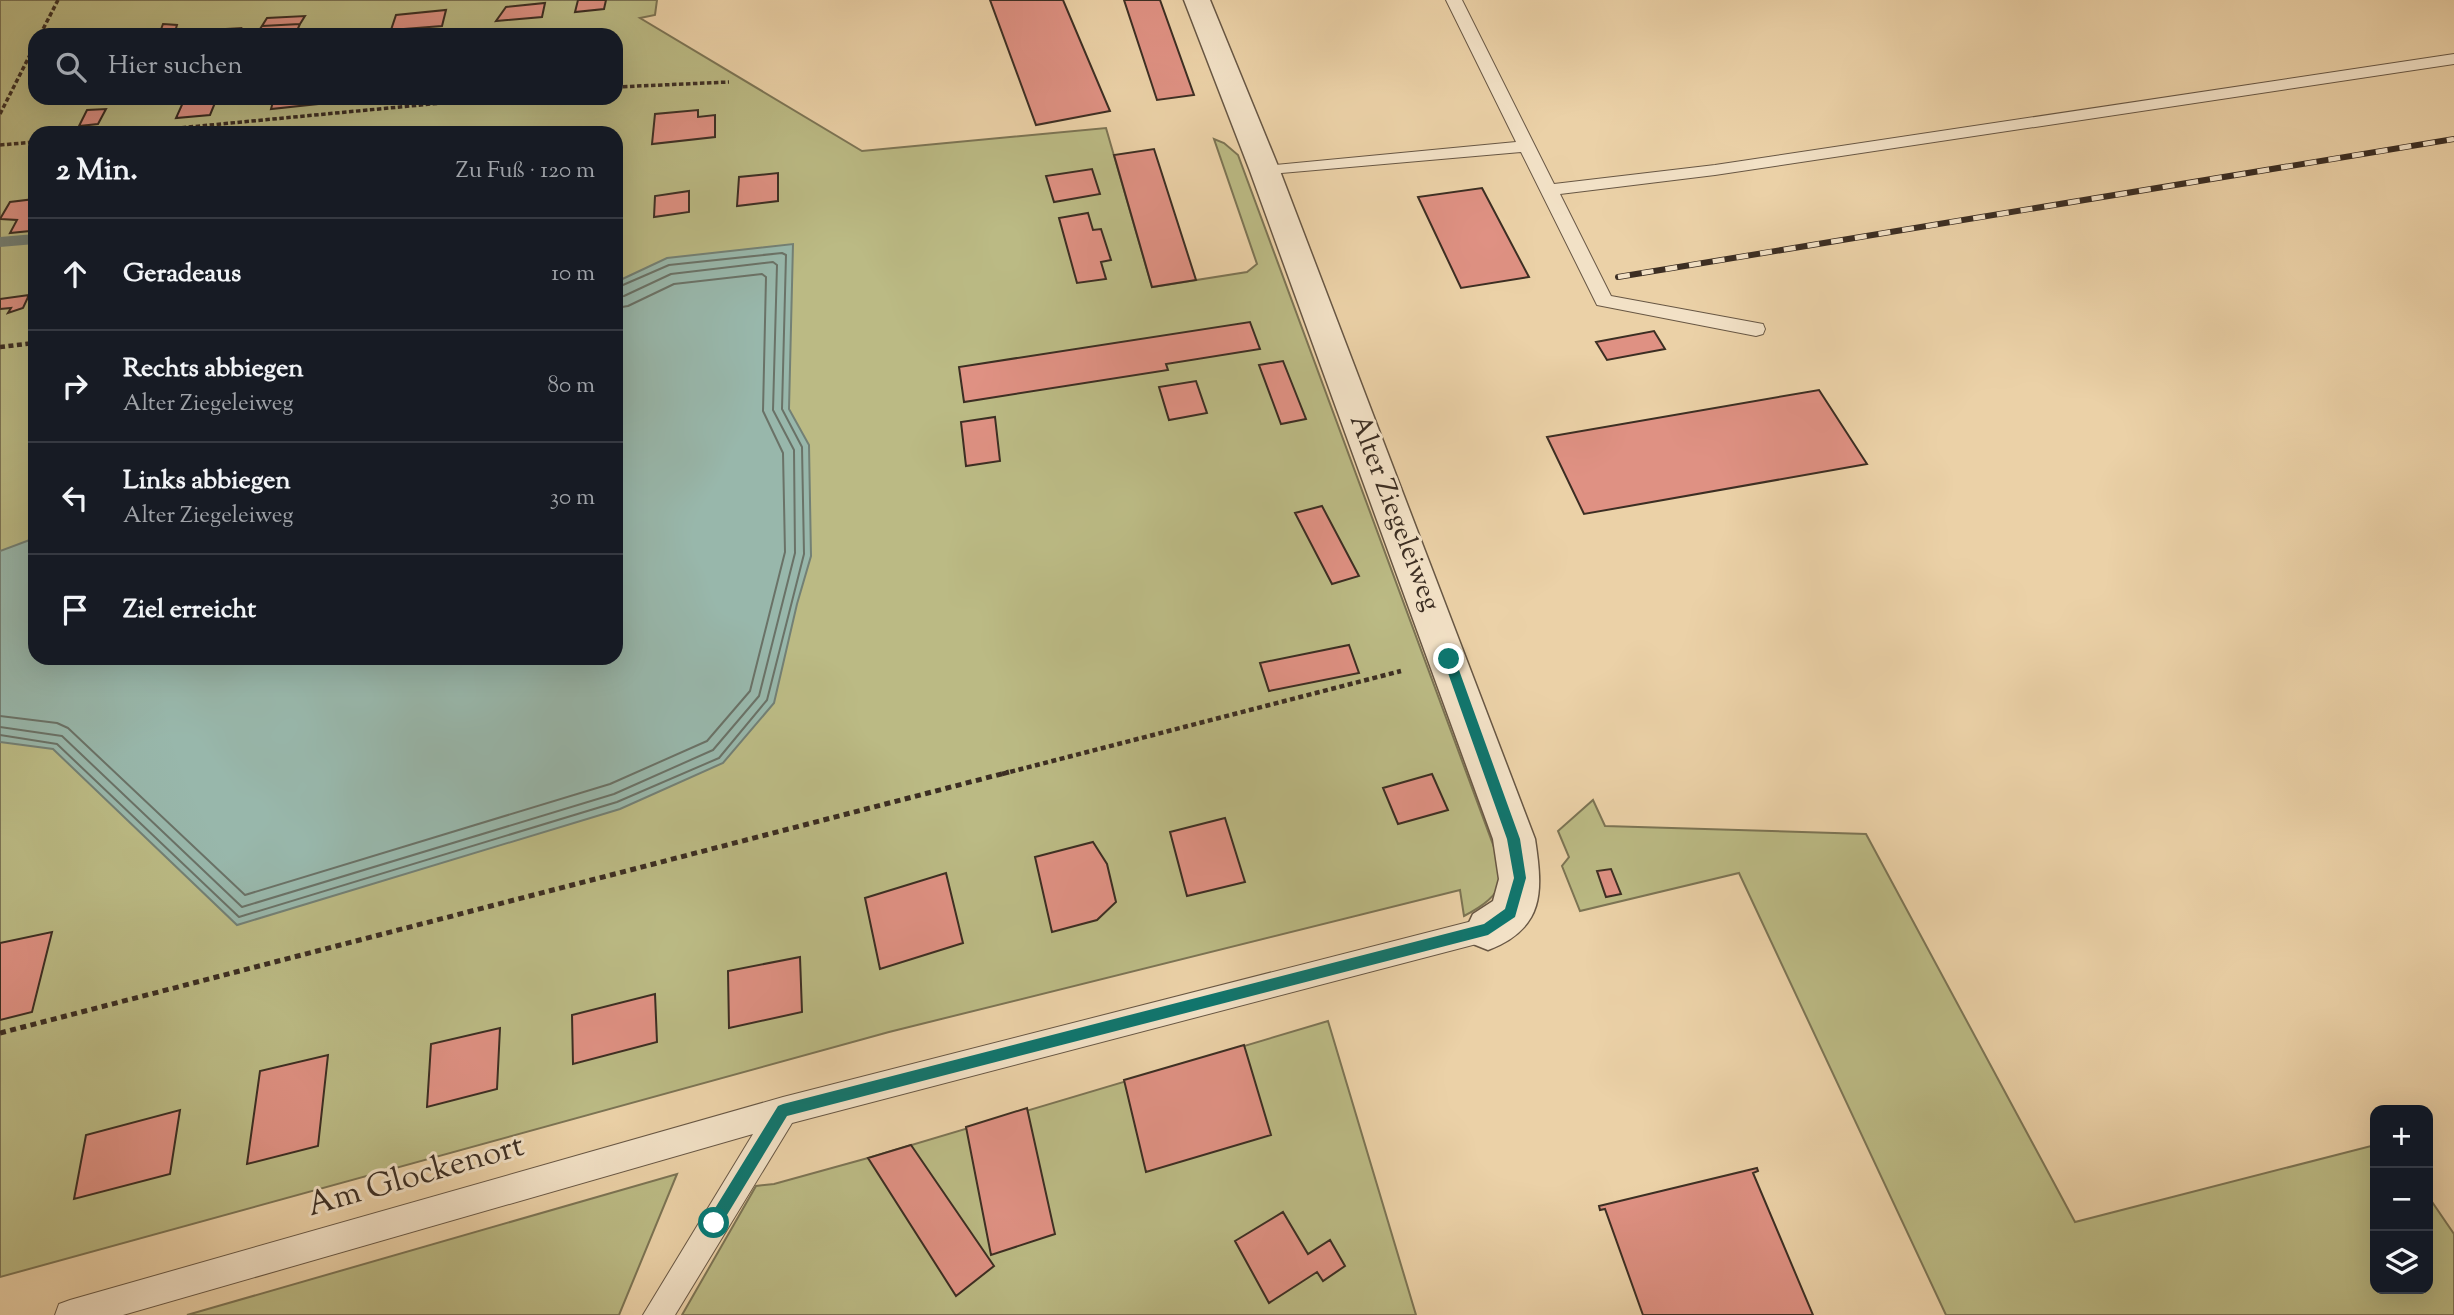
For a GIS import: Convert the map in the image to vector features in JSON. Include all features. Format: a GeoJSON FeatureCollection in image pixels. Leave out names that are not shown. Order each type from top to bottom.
{"type":"FeatureCollection","features":[{"type":"Feature","properties":{"kind":"street","name":"Alter Ziegeleiweg"},"geometry":{"type":"LineString","coordinates":[[1197,0],[1265,171],[1514,839],[1520,878],[1511,913],[1488,929]]}},
{"type":"Feature","properties":{"kind":"lane"},"geometry":{"type":"LineString","coordinates":[[1454,0],[1604,301],[1756,329]]}},
{"type":"Feature","properties":{"kind":"lane"},"geometry":{"type":"LineString","coordinates":[[1551,190],[1716,170],[2454,59]]}},
{"type":"Feature","properties":{"kind":"lane"},"geometry":{"type":"LineString","coordinates":[[1265,171],[1529,146]]}},
{"type":"Feature","properties":{"kind":"lane","name":"Alter Ziegeleiweg"},"geometry":{"type":"LineString","coordinates":[[783,1111],[1488,929]]}},
{"type":"Feature","properties":{"kind":"lane"},"geometry":{"type":"LineString","coordinates":[[658,1315],[783,1111]]}},
{"type":"Feature","properties":{"kind":"lane","name":"Am Glockenort"},"geometry":{"type":"LineString","coordinates":[[70,1315],[783,1111]]}},
{"type":"Feature","properties":{"kind":"path"},"geometry":{"type":"LineString","coordinates":[[44,28],[58,0]]}},
{"type":"Feature","properties":{"kind":"path"},"geometry":{"type":"LineString","coordinates":[[0,114],[28,59]]}},
{"type":"Feature","properties":{"kind":"path"},"geometry":{"type":"LineString","coordinates":[[623,87],[729,82]]}},
{"type":"Feature","properties":{"kind":"path"},"geometry":{"type":"LineString","coordinates":[[200,126],[420,105]]}},
{"type":"Feature","properties":{"kind":"path"},"geometry":{"type":"LineString","coordinates":[[0,145],[28,143]]}},
{"type":"Feature","properties":{"kind":"path"},"geometry":{"type":"LineString","coordinates":[[0,347],[28,343]]}},
{"type":"Feature","properties":{"kind":"path"},"geometry":{"type":"LineString","coordinates":[[0,1033],[1449,659]]}},
{"type":"Feature","properties":{"kind":"shaded area"},"geometry":{"type":"Polygon","coordinates":[[[0,0],[657,0],[655,15],[640,18],[862,151],[1106,128],[1152,287],[1247,272],[1257,264],[1214,139],[1224,143],[1238,155],[1505,877],[1488,900],[1464,916],[1460,890],[889,1032],[0,1277],[0,0]]]}},
{"type":"Feature","properties":{"kind":"shaded area"},"geometry":{"type":"Polygon","coordinates":[[[1593,800],[1605,826],[1866,834],[2075,1222],[2370,1146],[2370,1294],[2433,1294],[2433,1203],[2454,1234],[2454,1315],[1946,1315],[1739,873],[1580,911],[1562,866],[1569,857],[1558,831],[1593,800]]]}},
{"type":"Feature","properties":{"kind":"shaded area"},"geometry":{"type":"Polygon","coordinates":[[[1328,1021],[1416,1315],[682,1315],[756,1186],[774,1184],[868,1158],[1328,1021]]]}},
{"type":"Feature","properties":{"kind":"shaded area"},"geometry":{"type":"Polygon","coordinates":[[[677,1174],[619,1315],[187,1315],[677,1174]]]}},
{"type":"Feature","properties":{"kind":"water"},"geometry":{"type":"Polygon","coordinates":[[[793,244],[789,409],[809,445],[811,556],[774,703],[723,763],[620,809],[237,925],[53,749],[0,742],[0,551],[28,541],[28,665],[623,665],[623,279],[667,258],[793,244]]]}},
{"type":"Feature","properties":{"kind":"building"},"geometry":{"type":"Polygon","coordinates":[[[578,0],[606,0],[604,9],[575,12],[578,0]]]}},
{"type":"Feature","properties":{"kind":"building"},"geometry":{"type":"Polygon","coordinates":[[[990,0],[1063,0],[1110,111],[1036,125],[990,0]]]}},
{"type":"Feature","properties":{"kind":"building"},"geometry":{"type":"Polygon","coordinates":[[[1124,0],[1160,0],[1194,95],[1157,100],[1124,0]]]}},
{"type":"Feature","properties":{"kind":"building"},"geometry":{"type":"Polygon","coordinates":[[[545,3],[542,17],[496,21],[506,7],[545,3]]]}},
{"type":"Feature","properties":{"kind":"building"},"geometry":{"type":"Polygon","coordinates":[[[446,10],[442,26],[392,28],[396,15],[446,10]]]}},
{"type":"Feature","properties":{"kind":"building"},"geometry":{"type":"Polygon","coordinates":[[[305,16],[300,24],[262,26],[267,18],[305,16]]]}},
{"type":"Feature","properties":{"kind":"building"},"geometry":{"type":"Polygon","coordinates":[[[163,24],[177,25],[176,28],[162,28],[163,24]]]}},
{"type":"Feature","properties":{"kind":"building"},"geometry":{"type":"Polygon","coordinates":[[[300,24],[298,28],[261,28],[300,24]]]}},
{"type":"Feature","properties":{"kind":"building"},"geometry":{"type":"Polygon","coordinates":[[[182,105],[214,105],[210,115],[176,118],[182,105]]]}},
{"type":"Feature","properties":{"kind":"building"},"geometry":{"type":"Polygon","coordinates":[[[272,105],[309,105],[271,109],[272,105]]]}},
{"type":"Feature","properties":{"kind":"building"},"geometry":{"type":"Polygon","coordinates":[[[106,109],[98,124],[79,126],[87,110],[106,109]]]}},
{"type":"Feature","properties":{"kind":"building"},"geometry":{"type":"Polygon","coordinates":[[[698,110],[698,117],[715,115],[715,137],[652,144],[655,114],[698,110]]]}},
{"type":"Feature","properties":{"kind":"building"},"geometry":{"type":"Polygon","coordinates":[[[1154,149],[1196,280],[1152,287],[1114,155],[1154,149]]]}},
{"type":"Feature","properties":{"kind":"building"},"geometry":{"type":"Polygon","coordinates":[[[1092,169],[1100,194],[1054,202],[1046,176],[1092,169]]]}},
{"type":"Feature","properties":{"kind":"building"},"geometry":{"type":"Polygon","coordinates":[[[778,173],[778,201],[737,206],[739,177],[778,173]]]}},
{"type":"Feature","properties":{"kind":"building"},"geometry":{"type":"Polygon","coordinates":[[[1482,188],[1529,277],[1461,288],[1418,197],[1482,188]]]}},
{"type":"Feature","properties":{"kind":"building"},"geometry":{"type":"Polygon","coordinates":[[[689,191],[689,212],[654,217],[655,196],[689,191]]]}},
{"type":"Feature","properties":{"kind":"building"},"geometry":{"type":"Polygon","coordinates":[[[28,200],[28,231],[10,233],[17,220],[0,219],[10,202],[28,200]]]}},
{"type":"Feature","properties":{"kind":"building"},"geometry":{"type":"Polygon","coordinates":[[[1088,213],[1093,230],[1101,229],[1111,260],[1101,262],[1106,279],[1077,283],[1059,218],[1088,213]]]}},
{"type":"Feature","properties":{"kind":"building"},"geometry":{"type":"Polygon","coordinates":[[[28,295],[23,308],[8,313],[11,308],[0,309],[0,299],[28,295]]]}},
{"type":"Feature","properties":{"kind":"building"},"geometry":{"type":"Polygon","coordinates":[[[1250,322],[1260,349],[1166,364],[1168,370],[964,402],[959,367],[1250,322]]]}},
{"type":"Feature","properties":{"kind":"building"},"geometry":{"type":"Polygon","coordinates":[[[1654,331],[1665,349],[1607,360],[1596,342],[1654,331]]]}},
{"type":"Feature","properties":{"kind":"building"},"geometry":{"type":"Polygon","coordinates":[[[1283,361],[1306,419],[1281,424],[1259,365],[1283,361]]]}},
{"type":"Feature","properties":{"kind":"building"},"geometry":{"type":"Polygon","coordinates":[[[1196,381],[1207,413],[1169,420],[1159,387],[1196,381]]]}},
{"type":"Feature","properties":{"kind":"building"},"geometry":{"type":"Polygon","coordinates":[[[1819,390],[1867,464],[1584,514],[1547,437],[1819,390]]]}},
{"type":"Feature","properties":{"kind":"building"},"geometry":{"type":"Polygon","coordinates":[[[995,417],[1000,461],[966,466],[961,422],[995,417]]]}},
{"type":"Feature","properties":{"kind":"building"},"geometry":{"type":"Polygon","coordinates":[[[1322,506],[1359,576],[1332,584],[1295,513],[1322,506]]]}},
{"type":"Feature","properties":{"kind":"building"},"geometry":{"type":"Polygon","coordinates":[[[1349,645],[1359,673],[1269,691],[1260,663],[1349,645]]]}},
{"type":"Feature","properties":{"kind":"building"},"geometry":{"type":"Polygon","coordinates":[[[1432,774],[1448,810],[1398,824],[1383,788],[1432,774]]]}},
{"type":"Feature","properties":{"kind":"building"},"geometry":{"type":"Polygon","coordinates":[[[1225,818],[1245,882],[1187,896],[1170,832],[1225,818]]]}},
{"type":"Feature","properties":{"kind":"building"},"geometry":{"type":"Polygon","coordinates":[[[1093,842],[1107,864],[1116,902],[1097,920],[1052,932],[1035,857],[1093,842]]]}},
{"type":"Feature","properties":{"kind":"building"},"geometry":{"type":"Polygon","coordinates":[[[1611,869],[1621,894],[1606,897],[1597,871],[1611,869]]]}},
{"type":"Feature","properties":{"kind":"building"},"geometry":{"type":"Polygon","coordinates":[[[946,873],[963,943],[880,969],[865,898],[946,873]]]}},
{"type":"Feature","properties":{"kind":"building"},"geometry":{"type":"Polygon","coordinates":[[[52,932],[32,1012],[0,1020],[0,943],[52,932]]]}},
{"type":"Feature","properties":{"kind":"building"},"geometry":{"type":"Polygon","coordinates":[[[800,957],[802,1012],[729,1028],[728,971],[800,957]]]}},
{"type":"Feature","properties":{"kind":"building"},"geometry":{"type":"Polygon","coordinates":[[[655,994],[657,1042],[573,1064],[572,1015],[655,994]]]}},
{"type":"Feature","properties":{"kind":"building"},"geometry":{"type":"Polygon","coordinates":[[[500,1028],[497,1089],[427,1107],[431,1044],[500,1028]]]}},
{"type":"Feature","properties":{"kind":"building"},"geometry":{"type":"Polygon","coordinates":[[[1244,1045],[1271,1135],[1146,1172],[1124,1080],[1244,1045]]]}},
{"type":"Feature","properties":{"kind":"building"},"geometry":{"type":"Polygon","coordinates":[[[328,1055],[318,1146],[247,1164],[260,1071],[328,1055]]]}},
{"type":"Feature","properties":{"kind":"building"},"geometry":{"type":"Polygon","coordinates":[[[1027,1108],[1055,1234],[991,1255],[966,1127],[1027,1108]]]}},
{"type":"Feature","properties":{"kind":"building"},"geometry":{"type":"Polygon","coordinates":[[[180,1110],[170,1174],[74,1199],[86,1135],[180,1110]]]}},
{"type":"Feature","properties":{"kind":"building"},"geometry":{"type":"Polygon","coordinates":[[[911,1145],[994,1266],[956,1296],[868,1158],[911,1145]]]}},
{"type":"Feature","properties":{"kind":"building"},"geometry":{"type":"Polygon","coordinates":[[[1757,1168],[1758,1171],[1753,1173],[1813,1315],[1643,1315],[1605,1209],[1600,1210],[1599,1206],[1757,1168]]]}},
{"type":"Feature","properties":{"kind":"building"},"geometry":{"type":"Polygon","coordinates":[[[1283,1212],[1308,1254],[1330,1240],[1345,1266],[1323,1281],[1317,1272],[1269,1303],[1235,1241],[1283,1212]]]}},
{"type":"Feature","properties":{"kind":"waterway"},"geometry":{"type":"LineString","coordinates":[[0,242],[28,240]]}},
{"type":"Feature","properties":{"kind":"railway"},"geometry":{"type":"LineString","coordinates":[[1618,277],[2454,139]]}},
{"type":"Feature","properties":{"kind":"route"},"geometry":{"type":"LineString","coordinates":[[714,1223],[783,1111],[1488,929],[1511,913],[1520,878],[1514,839],[1449,659]]}}]}
